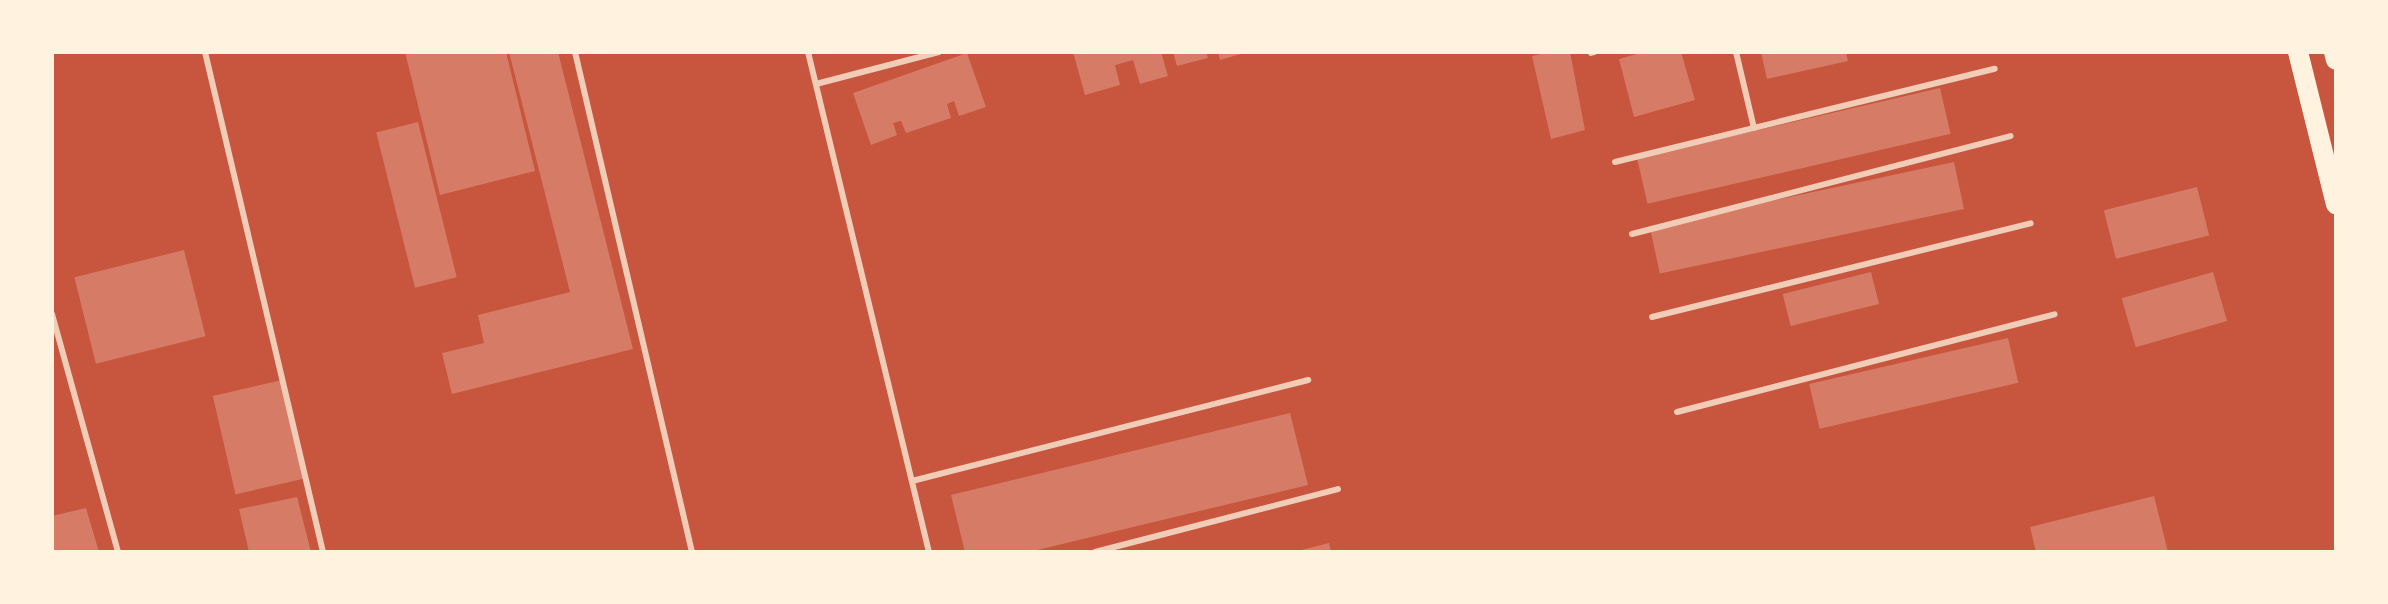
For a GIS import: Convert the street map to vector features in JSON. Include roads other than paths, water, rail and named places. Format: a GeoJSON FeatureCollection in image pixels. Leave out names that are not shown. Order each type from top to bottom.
{"type":"FeatureCollection","features":[{"type":"Feature","properties":{"kind":"main road"},"geometry":{"type":"LineString","coordinates":[[2298,52],[2336,204]]}},
{"type":"Feature","properties":{"kind":"main road"},"geometry":{"type":"LineString","coordinates":[[2334,52],[2336,60]]}},
{"type":"Feature","properties":{"kind":"lane"},"geometry":{"type":"LineString","coordinates":[[205,52],[323,552]]}},
{"type":"Feature","properties":{"kind":"lane"},"geometry":{"type":"LineString","coordinates":[[575,52],[692,552]]}},
{"type":"Feature","properties":{"kind":"lane"},"geometry":{"type":"LineString","coordinates":[[808,52],[929,552]]}},
{"type":"Feature","properties":{"kind":"lane"},"geometry":{"type":"LineString","coordinates":[[816,84],[939,52]]}},
{"type":"Feature","properties":{"kind":"lane"},"geometry":{"type":"LineString","coordinates":[[1736,52],[1754,128]]}},
{"type":"Feature","properties":{"kind":"lane"},"geometry":{"type":"LineString","coordinates":[[1615,162],[1995,69]]}},
{"type":"Feature","properties":{"kind":"lane"},"geometry":{"type":"LineString","coordinates":[[1632,234],[2011,136]]}},
{"type":"Feature","properties":{"kind":"lane"},"geometry":{"type":"LineString","coordinates":[[1652,317],[2031,223]]}},
{"type":"Feature","properties":{"kind":"lane"},"geometry":{"type":"LineString","coordinates":[[52,314],[118,552]]}},
{"type":"Feature","properties":{"kind":"lane"},"geometry":{"type":"LineString","coordinates":[[1677,412],[2055,314]]}},
{"type":"Feature","properties":{"kind":"lane"},"geometry":{"type":"LineString","coordinates":[[912,481],[1308,380]]}},
{"type":"Feature","properties":{"kind":"lane"},"geometry":{"type":"LineString","coordinates":[[1095,552],[1338,489]]}}]}
